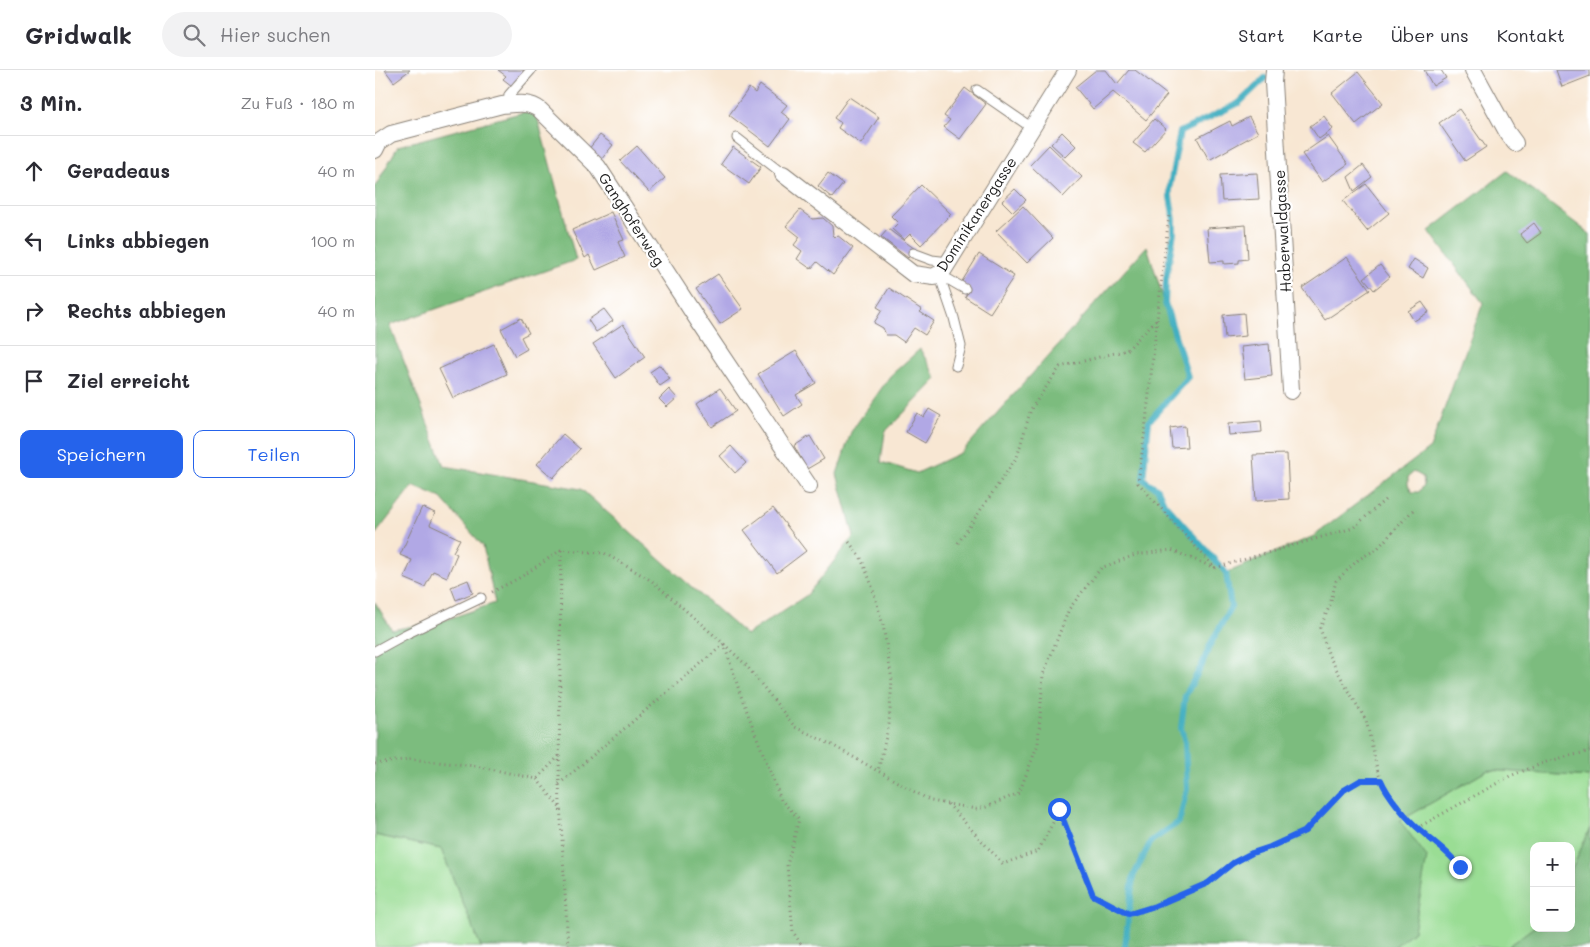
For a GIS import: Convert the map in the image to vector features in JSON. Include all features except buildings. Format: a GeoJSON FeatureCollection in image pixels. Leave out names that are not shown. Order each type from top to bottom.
{"type":"FeatureCollection","features":[{"type":"Feature","properties":{"kind":"street","name":"Dominikanergasse"},"geometry":{"type":"LineString","coordinates":[[783,174],[913,274],[934,277],[944,268],[1068,70]]}},
{"type":"Feature","properties":{"kind":"street","name":"Haberwaldgasse"},"geometry":{"type":"LineString","coordinates":[[1274,70],[1273,92],[1291,391]]}},
{"type":"Feature","properties":{"kind":"street"},"geometry":{"type":"LineString","coordinates":[[1473,70],[1515,143]]}},
{"type":"Feature","properties":{"kind":"street","name":"Ganghoferweg"},"geometry":{"type":"LineString","coordinates":[[375,150],[379,142],[391,134],[502,104],[519,103],[534,105],[598,167],[809,486]]}},
{"type":"Feature","properties":{"kind":"lane"},"geometry":{"type":"LineString","coordinates":[[508,104],[509,95],[531,70]]}},
{"type":"Feature","properties":{"kind":"lane"},"geometry":{"type":"LineString","coordinates":[[977,90],[1032,128]]}},
{"type":"Feature","properties":{"kind":"lane"},"geometry":{"type":"LineString","coordinates":[[737,138],[783,174]]}},
{"type":"Feature","properties":{"kind":"lane"},"geometry":{"type":"LineString","coordinates":[[913,254],[933,260],[965,289]]}},
{"type":"Feature","properties":{"kind":"lane"},"geometry":{"type":"LineString","coordinates":[[944,268],[961,346],[956,366]]}},
{"type":"Feature","properties":{"kind":"lane"},"geometry":{"type":"LineString","coordinates":[[375,651],[404,634],[481,598]]}},
{"type":"Feature","properties":{"kind":"path"},"geometry":{"type":"LineString","coordinates":[[1169,216],[1138,483],[1215,568]]}},
{"type":"Feature","properties":{"kind":"path"},"geometry":{"type":"LineString","coordinates":[[958,543],[1017,457],[1031,409],[1060,367],[1127,350],[1157,319]]}},
{"type":"Feature","properties":{"kind":"path"},"geometry":{"type":"LineString","coordinates":[[481,598],[521,578],[561,550],[604,553],[652,581],[724,644],[746,665],[795,727],[878,770],[931,801],[976,809],[986,807],[1019,793],[1038,744],[1043,675],[1069,609],[1101,568],[1135,555],[1171,550],[1215,568],[1353,528],[1387,498]]}},
{"type":"Feature","properties":{"kind":"path"},"geometry":{"type":"LineString","coordinates":[[1413,510],[1377,549],[1359,559],[1336,581],[1330,605],[1320,628],[1329,656],[1366,720],[1378,773],[1385,789],[1417,828],[1454,859],[1460,867]]}},
{"type":"Feature","properties":{"kind":"path"},"geometry":{"type":"LineString","coordinates":[[849,542],[861,558],[871,582],[883,625],[892,680],[889,724],[878,770]]}},
{"type":"Feature","properties":{"kind":"path"},"geometry":{"type":"LineString","coordinates":[[561,550],[559,784],[569,947]]}},
{"type":"Feature","properties":{"kind":"path"},"geometry":{"type":"LineString","coordinates":[[559,784],[724,644]]}},
{"type":"Feature","properties":{"kind":"path"},"geometry":{"type":"LineString","coordinates":[[724,644],[741,696],[781,800],[799,819],[787,865],[793,932],[803,947]]}},
{"type":"Feature","properties":{"kind":"path"},"geometry":{"type":"LineString","coordinates":[[1417,828],[1510,776],[1549,761],[1590,752]]}},
{"type":"Feature","properties":{"kind":"path"},"geometry":{"type":"LineString","coordinates":[[537,779],[559,756]]}},
{"type":"Feature","properties":{"kind":"path"},"geometry":{"type":"LineString","coordinates":[[375,764],[409,759],[475,766],[537,779],[560,809]]}},
{"type":"Feature","properties":{"kind":"path"},"geometry":{"type":"LineString","coordinates":[[948,804],[1003,864],[1038,851],[1059,809],[1093,895],[1129,914],[1155,906],[1208,883],[1233,863],[1305,831],[1344,790],[1361,780],[1381,780]]}},
{"type":"Feature","properties":{"kind":"green space"},"geometry":{"type":"Polygon","coordinates":[[[535,109],[576,260],[390,325],[444,466],[581,489],[746,635],[807,595],[854,536],[837,474],[851,432],[890,376],[920,349],[937,379],[885,432],[881,462],[917,473],[962,452],[1147,246],[1188,377],[1149,421],[1143,479],[1158,489],[1164,503],[1226,573],[1314,536],[1430,448],[1483,303],[1429,231],[1507,171],[1590,234],[1590,777],[1488,770],[1400,821],[1427,857],[1414,931],[1394,947],[481,947],[441,849],[375,835],[375,602],[392,630],[445,620],[495,603],[483,546],[441,498],[413,486],[375,535],[375,187],[398,146],[535,109]],[[1414,472],[1408,477],[1408,485],[1412,492],[1419,492],[1424,485],[1423,477],[1414,472]]]}},
{"type":"Feature","properties":{"kind":"green space"},"geometry":{"type":"Polygon","coordinates":[[[1488,770],[1590,777],[1590,828],[1575,863],[1575,842],[1530,842],[1530,930],[1507,947],[1394,947],[1414,931],[1400,821],[1488,770]]]}},
{"type":"Feature","properties":{"kind":"green space"},"geometry":{"type":"Polygon","coordinates":[[[1590,828],[1590,947],[1507,947],[1530,930],[1530,932],[1575,932],[1575,863],[1590,828]]]}},
{"type":"Feature","properties":{"kind":"green space"},"geometry":{"type":"Polygon","coordinates":[[[375,835],[441,849],[481,947],[375,947],[375,835]]]}},
{"type":"Feature","properties":{"kind":"waterway"},"geometry":{"type":"LineString","coordinates":[[1220,566],[1164,503],[1158,489],[1143,479],[1149,421],[1188,377],[1165,303],[1166,279],[1174,232],[1170,185],[1180,132],[1239,103],[1265,78]]}},
{"type":"Feature","properties":{"kind":"waterway"},"geometry":{"type":"LineString","coordinates":[[1125,947],[1133,877],[1151,841],[1179,822],[1187,789],[1185,742],[1181,728],[1185,696],[1231,607],[1226,573],[1223,569]]}},
{"type":"Feature","properties":{"kind":"route"},"geometry":{"type":"LineString","coordinates":[[1059,809],[1093,895],[1129,914],[1155,906],[1208,883],[1233,863],[1305,831],[1344,790],[1361,780],[1381,780],[1385,789],[1417,828],[1454,859],[1460,867]]}}]}
